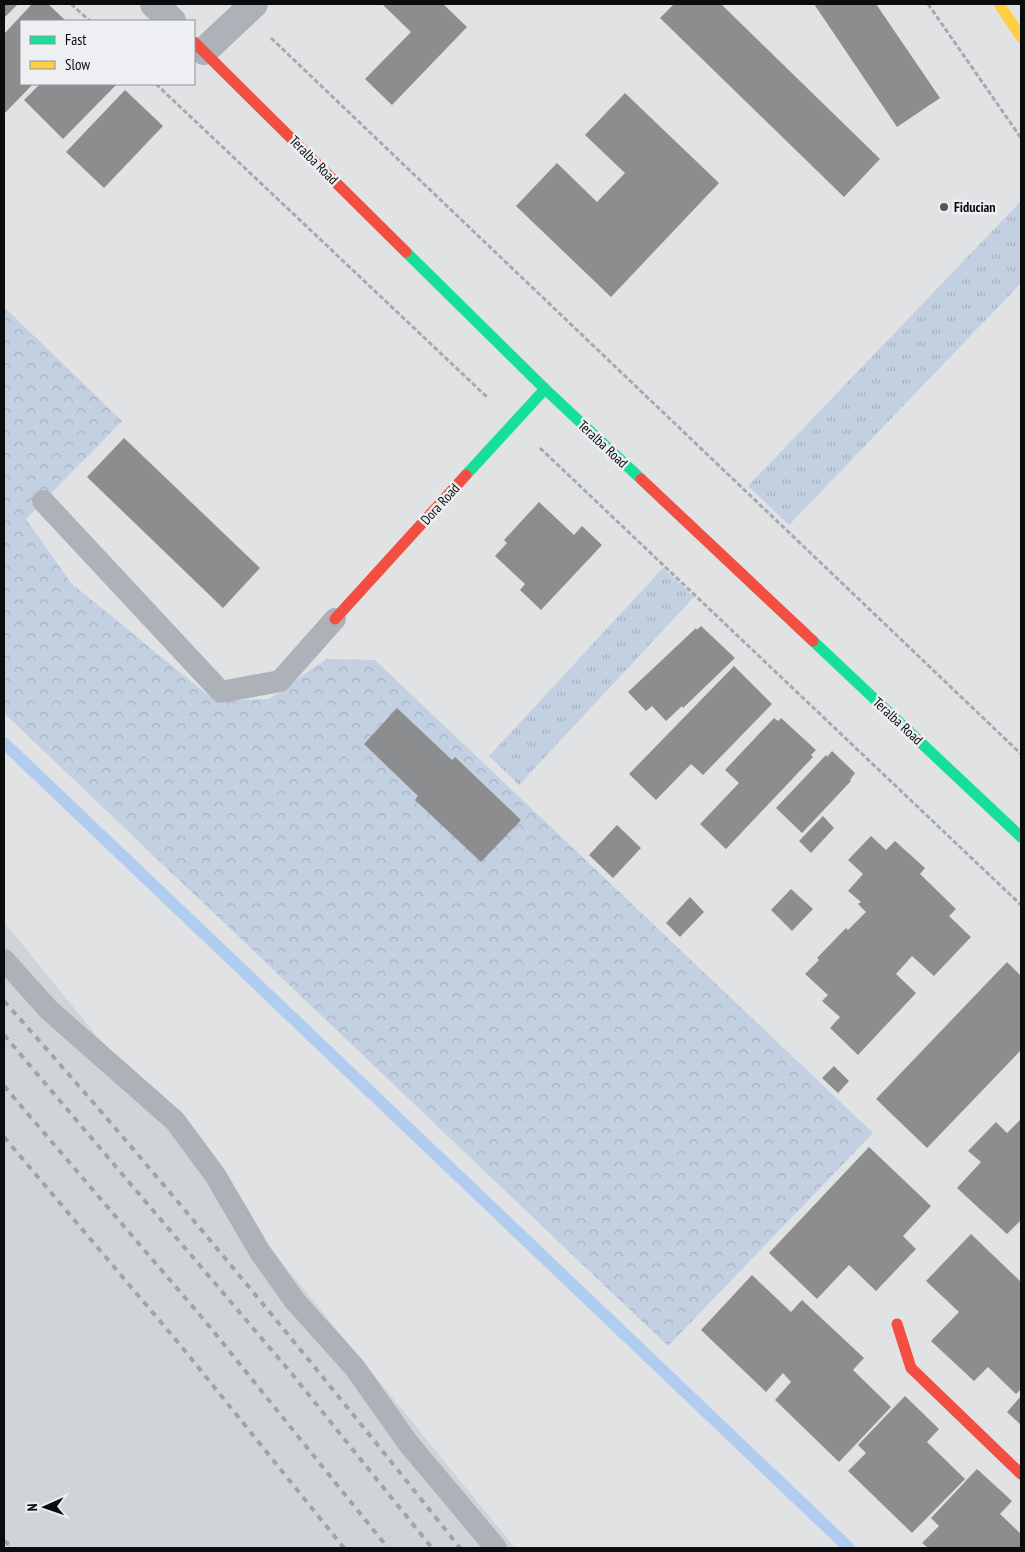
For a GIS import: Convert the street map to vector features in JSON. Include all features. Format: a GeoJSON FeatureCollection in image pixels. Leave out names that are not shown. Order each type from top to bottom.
{"type":"FeatureCollection","features":[{"type":"Feature","properties":{"kind":"street"},"geometry":{"type":"LineString","coordinates":[[154,4],[171,20]]}},
{"type":"Feature","properties":{"kind":"street"},"geometry":{"type":"LineString","coordinates":[[199,46],[254,4]]}},
{"type":"Feature","properties":{"kind":"street"},"geometry":{"type":"LineString","coordinates":[[999,4],[1021,37]]}},
{"type":"Feature","properties":{"kind":"street","name":"Teralba Road"},"geometry":{"type":"LineString","coordinates":[[199,46],[545,390],[1021,837]]}},
{"type":"Feature","properties":{"kind":"street","name":"Dora Road"},"geometry":{"type":"LineString","coordinates":[[335,618],[545,390]]}},
{"type":"Feature","properties":{"kind":"street"},"geometry":{"type":"LineString","coordinates":[[897,1324],[912,1368],[1021,1474]]}},
{"type":"Feature","properties":{"kind":"lane"},"geometry":{"type":"LineString","coordinates":[[43,501],[221,692],[280,681],[335,618]]}},
{"type":"Feature","properties":{"kind":"lane"},"geometry":{"type":"LineString","coordinates":[[4,960],[49,1010],[175,1121],[215,1175],[260,1252],[295,1301],[355,1368],[408,1443],[496,1548]]}},
{"type":"Feature","properties":{"kind":"path"},"geometry":{"type":"LineString","coordinates":[[71,4],[89,20]]}},
{"type":"Feature","properties":{"kind":"path"},"geometry":{"type":"LineString","coordinates":[[928,4],[1021,138]]}},
{"type":"Feature","properties":{"kind":"path"},"geometry":{"type":"LineString","coordinates":[[270,37],[1021,754]]}},
{"type":"Feature","properties":{"kind":"path"},"geometry":{"type":"LineString","coordinates":[[157,85],[491,401]]}},
{"type":"Feature","properties":{"kind":"path"},"geometry":{"type":"LineString","coordinates":[[538,445],[1021,905]]}},
{"type":"Feature","properties":{"kind":"shaded area"},"geometry":{"type":"Polygon","coordinates":[[[4,922],[515,1548],[4,1548],[4,922]]]}},
{"type":"Feature","properties":{"kind":"green space"},"geometry":{"type":"Polygon","coordinates":[[[1021,201],[1021,283],[789,525],[748,486],[1021,201]]]}},
{"type":"Feature","properties":{"kind":"green space"},"geometry":{"type":"Polygon","coordinates":[[[4,307],[122,421],[26,519],[71,583],[215,701],[269,699],[326,659],[375,660],[873,1133],[668,1346],[4,713],[4,307]]]}},
{"type":"Feature","properties":{"kind":"green space"},"geometry":{"type":"Polygon","coordinates":[[[663,568],[694,597],[519,785],[489,756],[663,568]]]}},
{"type":"Feature","properties":{"kind":"building"},"geometry":{"type":"Polygon","coordinates":[[[4,4],[18,4],[4,18],[4,4]]]}},
{"type":"Feature","properties":{"kind":"building"},"geometry":{"type":"Polygon","coordinates":[[[32,4],[48,4],[65,20],[20,20],[20,85],[32,85],[4,114],[4,34],[32,4]]]}},
{"type":"Feature","properties":{"kind":"building"},"geometry":{"type":"Polygon","coordinates":[[[382,4],[443,4],[467,27],[392,105],[365,79],[411,32],[382,4]]]}},
{"type":"Feature","properties":{"kind":"building"},"geometry":{"type":"Polygon","coordinates":[[[674,4],[721,4],[880,159],[844,197],[660,18],[674,4]]]}},
{"type":"Feature","properties":{"kind":"building"},"geometry":{"type":"Polygon","coordinates":[[[814,4],[876,4],[940,98],[897,127],[814,4]]]}},
{"type":"Feature","properties":{"kind":"building"},"geometry":{"type":"Polygon","coordinates":[[[39,85],[116,85],[63,139],[24,100],[39,85]]]}},
{"type":"Feature","properties":{"kind":"building"},"geometry":{"type":"Polygon","coordinates":[[[125,90],[163,126],[104,188],[66,152],[125,90]]]}},
{"type":"Feature","properties":{"kind":"building"},"geometry":{"type":"Polygon","coordinates":[[[625,93],[719,183],[611,297],[516,206],[557,163],[597,202],[625,173],[585,135],[625,93]]]}},
{"type":"Feature","properties":{"kind":"building"},"geometry":{"type":"Polygon","coordinates":[[[124,438],[260,568],[223,608],[87,477],[124,438]]]}},
{"type":"Feature","properties":{"kind":"building"},"geometry":{"type":"Polygon","coordinates":[[[539,502],[574,535],[582,526],[602,545],[541,610],[520,590],[525,584],[495,556],[507,543],[504,540],[539,502]]]}},
{"type":"Feature","properties":{"kind":"building"},"geometry":{"type":"Polygon","coordinates":[[[701,626],[735,658],[683,708],[682,706],[666,721],[652,706],[646,711],[628,692],[696,628],[697,630],[701,626]]]}},
{"type":"Feature","properties":{"kind":"building"},"geometry":{"type":"Polygon","coordinates":[[[734,666],[772,704],[703,775],[691,764],[656,800],[629,774],[734,666]]]}},
{"type":"Feature","properties":{"kind":"building"},"geometry":{"type":"Polygon","coordinates":[[[397,708],[452,760],[455,757],[521,820],[481,862],[415,800],[418,796],[364,744],[397,708]]]}},
{"type":"Feature","properties":{"kind":"building"},"geometry":{"type":"Polygon","coordinates":[[[774,718],[778,721],[781,718],[816,750],[811,755],[813,757],[726,849],[700,824],[739,783],[725,770],[774,718]]]}},
{"type":"Feature","properties":{"kind":"building"},"geometry":{"type":"Polygon","coordinates":[[[832,751],[855,773],[851,781],[802,833],[776,808],[832,751]]]}},
{"type":"Feature","properties":{"kind":"building"},"geometry":{"type":"Polygon","coordinates":[[[823,816],[834,828],[811,853],[799,841],[823,816]]]}},
{"type":"Feature","properties":{"kind":"building"},"geometry":{"type":"Polygon","coordinates":[[[617,825],[641,848],[613,878],[589,855],[617,825]]]}},
{"type":"Feature","properties":{"kind":"building"},"geometry":{"type":"Polygon","coordinates":[[[871,836],[886,850],[895,841],[925,868],[920,874],[956,909],[949,916],[971,937],[934,976],[912,956],[896,974],[916,993],[858,1055],[830,1028],[840,1017],[822,1001],[828,995],[805,974],[819,960],[817,958],[846,928],[848,930],[866,912],[858,904],[861,902],[848,891],[863,874],[848,860],[871,836]]]}},
{"type":"Feature","properties":{"kind":"building"},"geometry":{"type":"Polygon","coordinates":[[[791,889],[813,909],[792,931],[771,910],[791,889]]]}},
{"type":"Feature","properties":{"kind":"building"},"geometry":{"type":"Polygon","coordinates":[[[690,897],[704,912],[680,937],[666,923],[690,897]]]}},
{"type":"Feature","properties":{"kind":"building"},"geometry":{"type":"Polygon","coordinates":[[[1007,962],[1021,976],[1021,1050],[927,1148],[876,1099],[1007,962]]]}},
{"type":"Feature","properties":{"kind":"building"},"geometry":{"type":"Polygon","coordinates":[[[834,1066],[849,1081],[838,1093],[822,1078],[834,1066]]]}},
{"type":"Feature","properties":{"kind":"building"},"geometry":{"type":"Polygon","coordinates":[[[1021,1119],[1021,1220],[1007,1234],[957,1188],[981,1162],[968,1151],[996,1122],[1007,1133],[1021,1119]]]}},
{"type":"Feature","properties":{"kind":"building"},"geometry":{"type":"Polygon","coordinates":[[[869,1147],[931,1206],[903,1236],[916,1249],[876,1291],[849,1265],[817,1299],[769,1253],[869,1147]]]}},
{"type":"Feature","properties":{"kind":"building"},"geometry":{"type":"Polygon","coordinates":[[[971,1234],[1021,1282],[1021,1389],[1016,1394],[988,1367],[974,1381],[931,1341],[959,1312],[926,1281],[971,1234]]]}},
{"type":"Feature","properties":{"kind":"building"},"geometry":{"type":"Polygon","coordinates":[[[752,1275],[791,1312],[802,1300],[864,1358],[853,1370],[891,1407],[839,1462],[775,1400],[791,1382],[783,1373],[766,1392],[701,1330],[752,1275]]]}},
{"type":"Feature","properties":{"kind":"building"},"geometry":{"type":"Polygon","coordinates":[[[905,1396],[939,1429],[927,1442],[965,1479],[912,1533],[848,1471],[866,1453],[858,1445],[905,1396]]]}},
{"type":"Feature","properties":{"kind":"building"},"geometry":{"type":"Polygon","coordinates":[[[1021,1396],[1021,1425],[1007,1412],[1021,1396]]]}},
{"type":"Feature","properties":{"kind":"building"},"geometry":{"type":"Polygon","coordinates":[[[977,1469],[1012,1501],[1000,1514],[1021,1534],[1021,1548],[928,1548],[922,1543],[939,1526],[931,1518],[977,1469]]]}},
{"type":"Feature","properties":{"kind":"waterway"},"geometry":{"type":"LineString","coordinates":[[4,743],[849,1548]]}},
{"type":"Feature","properties":{"kind":"railway"},"geometry":{"type":"LineString","coordinates":[[4,1001],[236,1271],[460,1548]]}},
{"type":"Feature","properties":{"kind":"railway"},"geometry":{"type":"LineString","coordinates":[[4,1035],[292,1374],[432,1548]]}},
{"type":"Feature","properties":{"kind":"railway"},"geometry":{"type":"LineString","coordinates":[[4,1086],[205,1321],[388,1548]]}},
{"type":"Feature","properties":{"kind":"railway"},"geometry":{"type":"LineString","coordinates":[[4,1137],[181,1346],[344,1548]]}},
{"type":"Feature","properties":{"kind":"railway"},"geometry":{"type":"LineString","coordinates":[[4,1541],[14,1548]]}},
{"type":"Feature","properties":{"kind":"traffic: fast"},"geometry":{"type":"LineString","coordinates":[[406,252],[545,389],[641,479]]}},
{"type":"Feature","properties":{"kind":"traffic: fast"},"geometry":{"type":"LineString","coordinates":[[466,475],[545,389]]}},
{"type":"Feature","properties":{"kind":"traffic: fast"},"geometry":{"type":"LineString","coordinates":[[813,641],[1021,837]]}},
{"type":"Feature","properties":{"kind":"traffic: slow"},"geometry":{"type":"LineString","coordinates":[[999,4],[1021,37]]}},
{"type":"Feature","properties":{"kind":"traffic: jam"},"geometry":{"type":"LineString","coordinates":[[195,43],[406,252]]}},
{"type":"Feature","properties":{"kind":"traffic: jam"},"geometry":{"type":"LineString","coordinates":[[335,619],[466,475]]}},
{"type":"Feature","properties":{"kind":"traffic: jam"},"geometry":{"type":"LineString","coordinates":[[641,479],[813,641]]}},
{"type":"Feature","properties":{"kind":"traffic: jam"},"geometry":{"type":"LineString","coordinates":[[897,1324],[911,1368],[1021,1474]]}},
{"type":"Feature","properties":{"kind":"place","name":"Fiducian"},"geometry":{"type":"Point","coordinates":[944,207]}}]}
